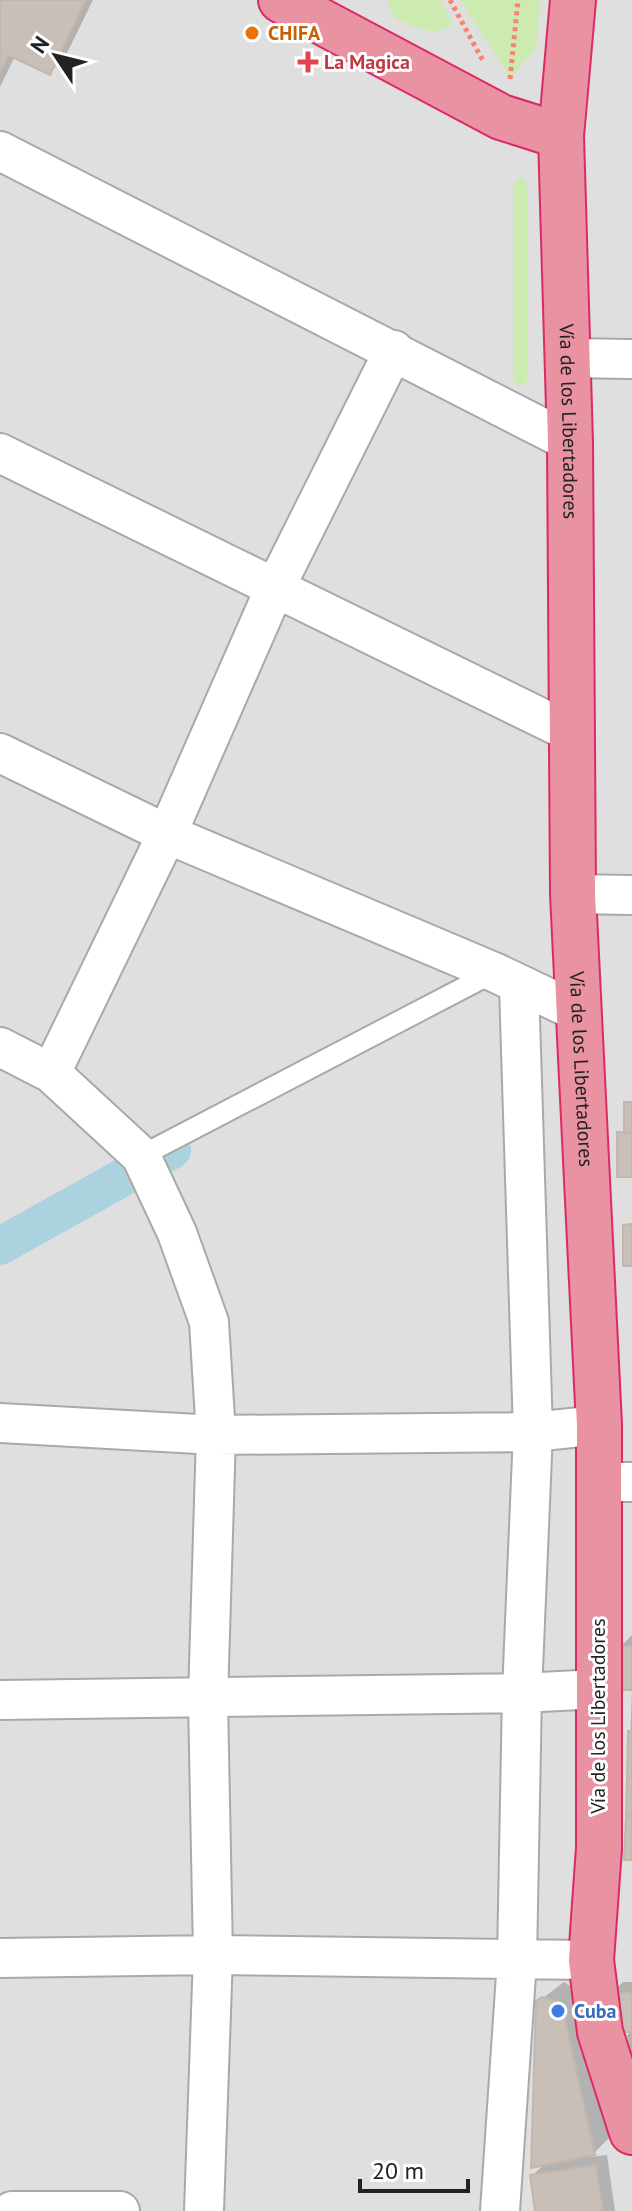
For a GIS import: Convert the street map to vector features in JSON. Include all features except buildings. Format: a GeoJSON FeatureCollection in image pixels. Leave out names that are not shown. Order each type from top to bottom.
{"type":"FeatureCollection","features":[{"type":"Feature","properties":{"kind":"highway"},"geometry":{"type":"LineString","coordinates":[[281,0],[501,117],[561,136]]}},
{"type":"Feature","properties":{"kind":"highway","name":"Vía de los Libertadores"},"geometry":{"type":"LineString","coordinates":[[573,0],[561,136],[570,442],[573,894],[599,1425],[615,1482],[598,1689],[599,1848],[591,1960],[600,2032],[632,2132]]}},
{"type":"Feature","properties":{"kind":"street"},"geometry":{"type":"LineString","coordinates":[[0,151],[570,442]]}},
{"type":"Feature","properties":{"kind":"street"},"geometry":{"type":"LineString","coordinates":[[51,1073],[167,834],[274,590],[394,350]]}},
{"type":"Feature","properties":{"kind":"street"},"geometry":{"type":"LineString","coordinates":[[567,358],[632,359]]}},
{"type":"Feature","properties":{"kind":"street"},"geometry":{"type":"LineString","coordinates":[[0,453],[274,590],[572,733]]}},
{"type":"Feature","properties":{"kind":"street"},"geometry":{"type":"LineString","coordinates":[[0,753],[167,834],[578,1012]]}},
{"type":"Feature","properties":{"kind":"street"},"geometry":{"type":"LineString","coordinates":[[573,894],[632,895]]}},
{"type":"Feature","properties":{"kind":"street"},"geometry":{"type":"LineString","coordinates":[[500,2211],[517,1960],[522,1693],[533,1432],[506,979]]}},
{"type":"Feature","properties":{"kind":"street"},"geometry":{"type":"LineString","coordinates":[[0,1047],[51,1073],[141,1156],[177,1233],[209,1322],[216,1435],[208,1699],[213,1955],[204,2211]]}},
{"type":"Feature","properties":{"kind":"street"},"geometry":{"type":"LineString","coordinates":[[0,1423],[216,1435],[533,1432],[599,1425]]}},
{"type":"Feature","properties":{"kind":"street"},"geometry":{"type":"LineString","coordinates":[[0,1700],[208,1699],[598,1689]]}},
{"type":"Feature","properties":{"kind":"street"},"geometry":{"type":"LineString","coordinates":[[0,1958],[213,1955],[591,1960]]}},
{"type":"Feature","properties":{"kind":"street"},"geometry":{"type":"LineString","coordinates":[[12,2211],[120,2211]]}},
{"type":"Feature","properties":{"kind":"lane"},"geometry":{"type":"LineString","coordinates":[[141,1156],[506,979]]}},
{"type":"Feature","properties":{"kind":"path"},"geometry":{"type":"LineString","coordinates":[[450,0],[486,68]]}},
{"type":"Feature","properties":{"kind":"shaded area"},"geometry":{"type":"Polygon","coordinates":[[[0,0],[632,0],[632,2211],[0,2211],[0,0]]]}},
{"type":"Feature","properties":{"kind":"green space"},"geometry":{"type":"Polygon","coordinates":[[[387,0],[441,0],[453,24],[437,33],[414,27],[393,15],[387,0]]]}},
{"type":"Feature","properties":{"kind":"green space"},"geometry":{"type":"Polygon","coordinates":[[[460,0],[541,0],[536,47],[511,78],[460,0]]]}},
{"type":"Feature","properties":{"kind":"green space"},"geometry":{"type":"Polygon","coordinates":[[[521,176],[528,185],[527,382],[520,386],[513,381],[513,184],[521,176]]]}},
{"type":"Feature","properties":{"kind":"waterway"},"geometry":{"type":"LineString","coordinates":[[0,1246],[172,1150]]}},
{"type":"Feature","properties":{"kind":"place","name":"CHIFA"},"geometry":{"type":"Point","coordinates":[252,33]}},
{"type":"Feature","properties":{"kind":"place","name":"La Magica"},"geometry":{"type":"Point","coordinates":[308,62]}},
{"type":"Feature","properties":{"kind":"place","name":"Cuba"},"geometry":{"type":"Point","coordinates":[558,2011]}}]}
